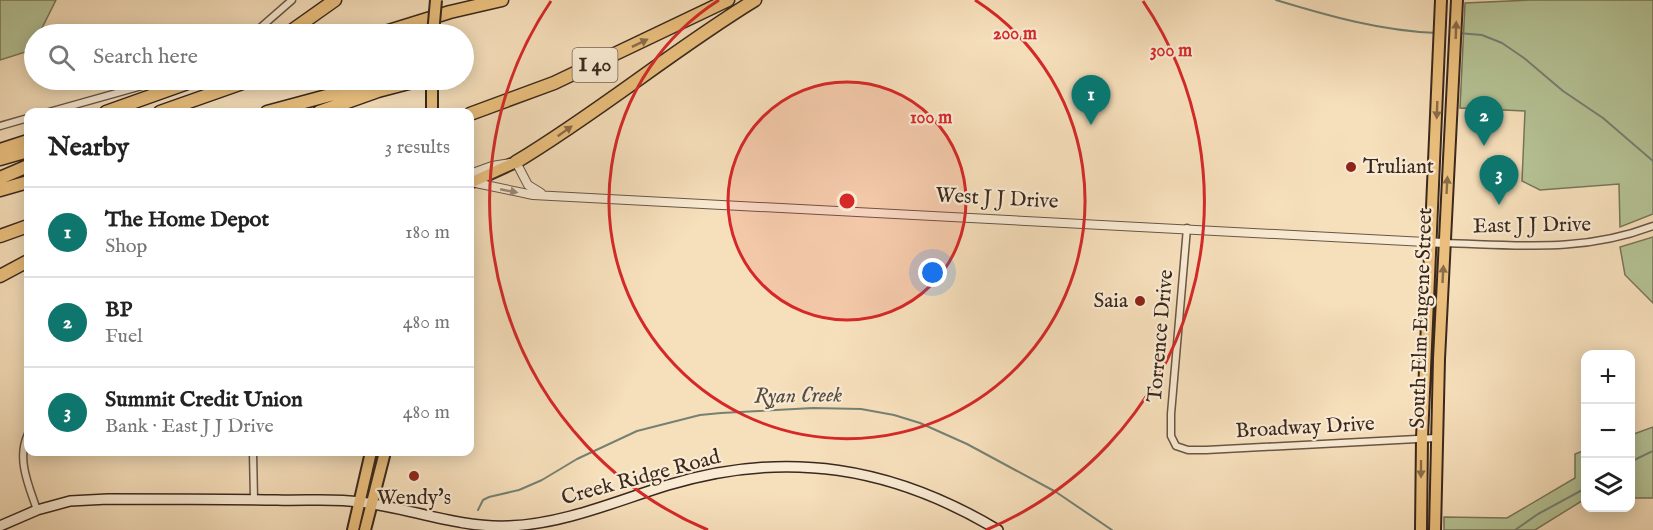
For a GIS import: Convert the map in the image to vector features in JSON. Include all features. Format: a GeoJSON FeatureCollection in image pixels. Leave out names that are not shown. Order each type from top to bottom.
{"type":"FeatureCollection","features":[{"type":"Feature","properties":{"kind":"highway"},"geometry":{"type":"LineString","coordinates":[[301,24],[335,0]]}},
{"type":"Feature","properties":{"kind":"highway"},"geometry":{"type":"LineString","coordinates":[[411,24],[502,0]]}},
{"type":"Feature","properties":{"kind":"highway","name":"I 40"},"geometry":{"type":"LineString","coordinates":[[474,113],[554,83],[728,0]]}},
{"type":"Feature","properties":{"kind":"highway"},"geometry":{"type":"LineString","coordinates":[[516,162],[660,65],[715,24],[755,0]]}},
{"type":"Feature","properties":{"kind":"highway"},"geometry":{"type":"LineString","coordinates":[[117,108],[168,90]]}},
{"type":"Feature","properties":{"kind":"highway"},"geometry":{"type":"LineString","coordinates":[[171,108],[223,90]]}},
{"type":"Feature","properties":{"kind":"highway"},"geometry":{"type":"LineString","coordinates":[[282,108],[349,90]]}},
{"type":"Feature","properties":{"kind":"highway"},"geometry":{"type":"LineString","coordinates":[[330,108],[382,90]]}},
{"type":"Feature","properties":{"kind":"highway"},"geometry":{"type":"LineString","coordinates":[[0,150],[24,142]]}},
{"type":"Feature","properties":{"kind":"highway"},"geometry":{"type":"LineString","coordinates":[[0,159],[24,152]]}},
{"type":"Feature","properties":{"kind":"highway"},"geometry":{"type":"LineString","coordinates":[[0,178],[24,168]]}},
{"type":"Feature","properties":{"kind":"highway"},"geometry":{"type":"LineString","coordinates":[[0,190],[24,183]]}},
{"type":"Feature","properties":{"kind":"highway"},"geometry":{"type":"LineString","coordinates":[[0,236],[24,227]]}},
{"type":"Feature","properties":{"kind":"highway"},"geometry":{"type":"LineString","coordinates":[[0,242],[24,235]]}},
{"type":"Feature","properties":{"kind":"highway"},"geometry":{"type":"LineString","coordinates":[[0,276],[24,263]]}},
{"type":"Feature","properties":{"kind":"main road"},"geometry":{"type":"LineString","coordinates":[[435,24],[436,0]]}},
{"type":"Feature","properties":{"kind":"main road","name":"South Elm Eugene Street"},"geometry":{"type":"LineString","coordinates":[[1421,530],[1429,242],[1441,3]]}},
{"type":"Feature","properties":{"kind":"main road","name":"South Elm Eugene Street"},"geometry":{"type":"LineString","coordinates":[[1435,530],[1444,243],[1457,4]]}},
{"type":"Feature","properties":{"kind":"main road"},"geometry":{"type":"LineString","coordinates":[[432,90],[432,107]]}},
{"type":"Feature","properties":{"kind":"main road","name":"West J J Drive"},"geometry":{"type":"LineString","coordinates":[[474,178],[516,162]]}},
{"type":"Feature","properties":{"kind":"main road"},"geometry":{"type":"LineString","coordinates":[[353,530],[370,456]]}},
{"type":"Feature","properties":{"kind":"main road"},"geometry":{"type":"LineString","coordinates":[[365,530],[384,456]]}},
{"type":"Feature","properties":{"kind":"main road","name":"Creek Ridge Road"},"geometry":{"type":"LineString","coordinates":[[0,526],[37,510],[70,501],[108,499],[359,501],[455,522],[479,525],[520,525],[586,512],[690,479],[753,468],[798,467],[843,471],[908,486],[958,507],[998,530]]}},
{"type":"Feature","properties":{"kind":"street"},"geometry":{"type":"LineString","coordinates":[[264,24],[292,0]]}},
{"type":"Feature","properties":{"kind":"street"},"geometry":{"type":"LineString","coordinates":[[63,108],[127,90]]}},
{"type":"Feature","properties":{"kind":"street"},"geometry":{"type":"LineString","coordinates":[[0,126],[24,119]]}},
{"type":"Feature","properties":{"kind":"street"},"geometry":{"type":"LineString","coordinates":[[516,162],[530,188],[549,195]]}},
{"type":"Feature","properties":{"kind":"street","name":"West J J Drive"},"geometry":{"type":"LineString","coordinates":[[474,181],[526,194],[1444,243]]}},
{"type":"Feature","properties":{"kind":"street","name":"East J J Drive"},"geometry":{"type":"LineString","coordinates":[[1444,243],[1560,246],[1600,242],[1653,226]]}},
{"type":"Feature","properties":{"kind":"street","name":"Torrence Drive"},"geometry":{"type":"LineString","coordinates":[[1176,446],[1171,436],[1171,414],[1187,228]]}},
{"type":"Feature","properties":{"kind":"street","name":"Broadway Drive"},"geometry":{"type":"LineString","coordinates":[[1176,446],[1188,450],[1206,450],[1437,438]]}},
{"type":"Feature","properties":{"kind":"street"},"geometry":{"type":"LineString","coordinates":[[24,451],[23,460],[37,510]]}},
{"type":"Feature","properties":{"kind":"street"},"geometry":{"type":"LineString","coordinates":[[253,456],[254,500]]}},
{"type":"Feature","properties":{"kind":"green space"},"geometry":{"type":"Polygon","coordinates":[[[0,0],[56,0],[44,24],[24,24],[24,52],[0,60],[0,0]]]}},
{"type":"Feature","properties":{"kind":"green space"},"geometry":{"type":"Polygon","coordinates":[[[1530,0],[1653,0],[1653,214],[1620,227],[1619,184],[1540,190],[1522,181],[1525,111],[1460,108],[1465,3],[1530,0]]]}},
{"type":"Feature","properties":{"kind":"green space"},"geometry":{"type":"Polygon","coordinates":[[[1653,237],[1653,303],[1625,275],[1620,247],[1653,237]]]}},
{"type":"Feature","properties":{"kind":"green space"},"geometry":{"type":"Polygon","coordinates":[[[1653,427],[1653,498],[1635,498],[1635,434],[1653,427]]]}},
{"type":"Feature","properties":{"kind":"green space"},"geometry":{"type":"Polygon","coordinates":[[[1581,452],[1581,501],[1535,530],[1444,530],[1444,517],[1507,518],[1575,478],[1575,454],[1581,452]]]}},
{"type":"Feature","properties":{"kind":"waterway"},"geometry":{"type":"LineString","coordinates":[[1276,0],[1375,26],[1437,33]]}},
{"type":"Feature","properties":{"kind":"waterway"},"geometry":{"type":"LineString","coordinates":[[1458,33],[1482,35],[1502,43],[1524,58],[1563,91],[1603,118],[1653,161]]}},
{"type":"Feature","properties":{"kind":"waterway","name":"Ryan Creek"},"geometry":{"type":"LineString","coordinates":[[478,510],[483,500],[489,497],[519,490],[542,480],[577,459],[637,431],[700,415],[813,408],[861,409],[920,423],[967,444],[1056,492],[1112,530]]}},
{"type":"Feature","properties":{"kind":"waterway","name":"Ryan Creek"},"geometry":{"type":"LineString","coordinates":[[1635,460],[1653,451]]}},
{"type":"Feature","properties":{"kind":"waterway","name":"Ryan Creek"},"geometry":{"type":"LineString","coordinates":[[1515,530],[1538,514],[1581,491]]}},
{"type":"Feature","properties":{"kind":"place","name":"The Home Depot"},"geometry":{"type":"Point","coordinates":[1091,125]}},
{"type":"Feature","properties":{"kind":"place","name":"BP"},"geometry":{"type":"Point","coordinates":[1484,146]}},
{"type":"Feature","properties":{"kind":"place","name":"Truliant"},"geometry":{"type":"Point","coordinates":[1351,167]}},
{"type":"Feature","properties":{"kind":"place","name":"Summit Credit Union"},"geometry":{"type":"Point","coordinates":[1499,205]}},
{"type":"Feature","properties":{"kind":"place","name":"Saia"},"geometry":{"type":"Point","coordinates":[1140,301]}},
{"type":"Feature","properties":{"kind":"place","name":"Wendy's"},"geometry":{"type":"Point","coordinates":[414,476]}}]}
